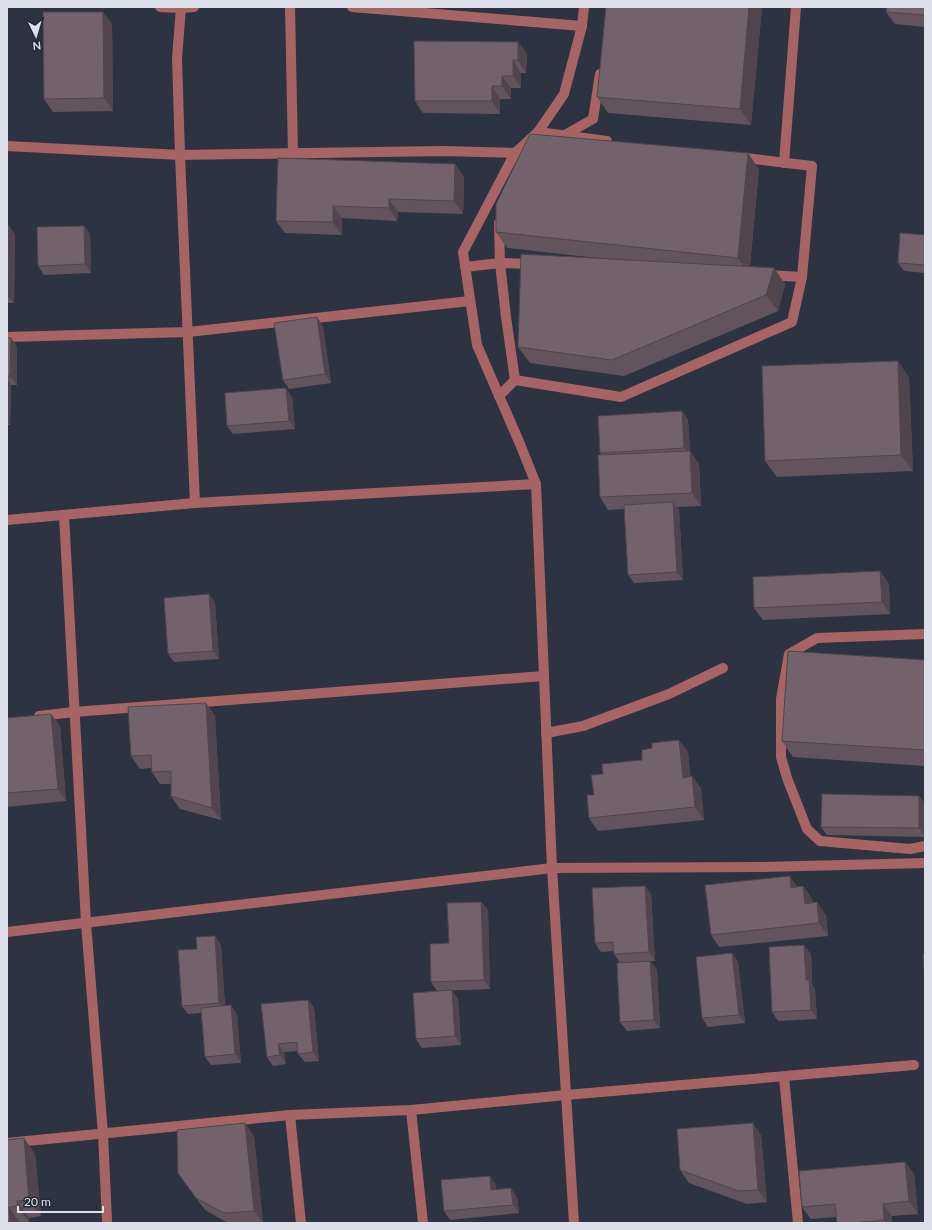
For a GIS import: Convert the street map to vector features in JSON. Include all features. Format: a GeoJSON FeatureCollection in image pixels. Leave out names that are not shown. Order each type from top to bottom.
{"type":"FeatureCollection","features":[{"type":"Feature","properties":{"kind":"street"},"geometry":{"type":"LineString","coordinates":[[160,7],[194,7]]}},
{"type":"Feature","properties":{"kind":"street"},"geometry":{"type":"LineString","coordinates":[[290,7],[293,154]]}},
{"type":"Feature","properties":{"kind":"street"},"geometry":{"type":"LineString","coordinates":[[352,7],[582,26]]}},
{"type":"Feature","properties":{"kind":"street"},"geometry":{"type":"LineString","coordinates":[[574,1223],[552,868],[536,484],[476,345],[463,252],[515,153],[538,132],[564,94],[582,26],[584,7]]}},
{"type":"Feature","properties":{"kind":"street"},"geometry":{"type":"LineString","coordinates":[[784,163],[796,7]]}},
{"type":"Feature","properties":{"kind":"street"},"geometry":{"type":"LineString","coordinates":[[181,8],[177,58],[195,503]]}},
{"type":"Feature","properties":{"kind":"street"},"geometry":{"type":"LineString","coordinates":[[550,142],[564,136],[593,119],[602,64]]}},
{"type":"Feature","properties":{"kind":"street"},"geometry":{"type":"LineString","coordinates":[[538,132],[619,143]]}},
{"type":"Feature","properties":{"kind":"street"},"geometry":{"type":"LineString","coordinates":[[7,146],[180,155],[443,151],[515,153]]}},
{"type":"Feature","properties":{"kind":"street"},"geometry":{"type":"LineString","coordinates":[[515,380],[621,397],[792,322],[802,277],[812,166],[729,156]]}},
{"type":"Feature","properties":{"kind":"street"},"geometry":{"type":"LineString","coordinates":[[499,211],[500,263],[515,380]]}},
{"type":"Feature","properties":{"kind":"street"},"geometry":{"type":"LineString","coordinates":[[465,267],[500,263],[547,265]]}},
{"type":"Feature","properties":{"kind":"street"},"geometry":{"type":"LineString","coordinates":[[754,275],[802,277]]}},
{"type":"Feature","properties":{"kind":"street"},"geometry":{"type":"LineString","coordinates":[[7,338],[188,332],[470,301]]}},
{"type":"Feature","properties":{"kind":"street"},"geometry":{"type":"LineString","coordinates":[[499,396],[515,380]]}},
{"type":"Feature","properties":{"kind":"street"},"geometry":{"type":"LineString","coordinates":[[7,520],[195,503],[536,484]]}},
{"type":"Feature","properties":{"kind":"street"},"geometry":{"type":"LineString","coordinates":[[64,515],[86,923],[103,1134],[107,1221]]}},
{"type":"Feature","properties":{"kind":"street"},"geometry":{"type":"LineString","coordinates":[[925,634],[817,638],[789,654],[781,699],[781,756],[787,778],[807,830],[820,841],[910,849],[925,846]]}},
{"type":"Feature","properties":{"kind":"street"},"geometry":{"type":"LineString","coordinates":[[546,733],[583,726],[669,694],[723,668]]}},
{"type":"Feature","properties":{"kind":"street"},"geometry":{"type":"LineString","coordinates":[[30,717],[74,712],[544,676]]}},
{"type":"Feature","properties":{"kind":"street"},"geometry":{"type":"LineString","coordinates":[[7,932],[552,868],[753,867],[925,863]]}},
{"type":"Feature","properties":{"kind":"street"},"geometry":{"type":"LineString","coordinates":[[7,1144],[290,1115],[411,1110],[914,1065]]}},
{"type":"Feature","properties":{"kind":"street"},"geometry":{"type":"LineString","coordinates":[[784,1077],[798,1223]]}},
{"type":"Feature","properties":{"kind":"street"},"geometry":{"type":"LineString","coordinates":[[411,1110],[423,1223]]}},
{"type":"Feature","properties":{"kind":"street"},"geometry":{"type":"LineString","coordinates":[[290,1115],[301,1223]]}},
{"type":"Feature","properties":{"kind":"building"},"geometry":{"type":"Polygon","coordinates":[[[606,7],[749,7],[740,109],[597,97],[606,7]]]}},
{"type":"Feature","properties":{"kind":"building"},"geometry":{"type":"Polygon","coordinates":[[[887,7],[925,7],[925,15],[886,12],[887,7]]]}},
{"type":"Feature","properties":{"kind":"building"},"geometry":{"type":"Polygon","coordinates":[[[43,12],[103,12],[104,98],[44,99],[43,12]]]}},
{"type":"Feature","properties":{"kind":"building"},"geometry":{"type":"Polygon","coordinates":[[[414,41],[518,42],[518,60],[513,60],[513,76],[502,76],[502,86],[492,86],[492,101],[415,101],[414,41]]]}},
{"type":"Feature","properties":{"kind":"building"},"geometry":{"type":"Polygon","coordinates":[[[530,134],[748,153],[738,258],[496,232],[496,204],[530,134]]]}},
{"type":"Feature","properties":{"kind":"building"},"geometry":{"type":"Polygon","coordinates":[[[278,158],[455,164],[454,201],[389,199],[389,208],[333,206],[333,222],[276,221],[278,158]]]}},
{"type":"Feature","properties":{"kind":"building"},"geometry":{"type":"Polygon","coordinates":[[[7,226],[9,226],[7,295],[7,226]]]}},
{"type":"Feature","properties":{"kind":"building"},"geometry":{"type":"Polygon","coordinates":[[[84,226],[85,264],[38,266],[37,227],[84,226]]]}},
{"type":"Feature","properties":{"kind":"building"},"geometry":{"type":"Polygon","coordinates":[[[900,233],[925,235],[925,265],[898,263],[900,233]]]}},
{"type":"Feature","properties":{"kind":"building"},"geometry":{"type":"Polygon","coordinates":[[[521,254],[774,268],[766,295],[612,360],[518,347],[521,254]]]}},
{"type":"Feature","properties":{"kind":"building"},"geometry":{"type":"Polygon","coordinates":[[[317,317],[325,374],[283,380],[274,323],[317,317]]]}},
{"type":"Feature","properties":{"kind":"building"},"geometry":{"type":"Polygon","coordinates":[[[7,338],[11,338],[10,376],[7,376],[7,338]]]}},
{"type":"Feature","properties":{"kind":"building"},"geometry":{"type":"Polygon","coordinates":[[[898,361],[901,455],[765,461],[762,366],[898,361]]]}},
{"type":"Feature","properties":{"kind":"building"},"geometry":{"type":"Polygon","coordinates":[[[286,388],[289,421],[227,426],[225,393],[286,388]]]}},
{"type":"Feature","properties":{"kind":"building"},"geometry":{"type":"Polygon","coordinates":[[[682,411],[684,448],[600,453],[598,416],[682,411]]]}},
{"type":"Feature","properties":{"kind":"building"},"geometry":{"type":"Polygon","coordinates":[[[690,451],[692,493],[600,497],[598,455],[690,451]]]}},
{"type":"Feature","properties":{"kind":"building"},"geometry":{"type":"Polygon","coordinates":[[[673,502],[677,572],[628,575],[624,505],[673,502]]]}},
{"type":"Feature","properties":{"kind":"building"},"geometry":{"type":"Polygon","coordinates":[[[880,571],[882,602],[754,608],[753,577],[880,571]]]}},
{"type":"Feature","properties":{"kind":"building"},"geometry":{"type":"Polygon","coordinates":[[[209,594],[213,651],[168,654],[164,598],[209,594]]]}},
{"type":"Feature","properties":{"kind":"building"},"geometry":{"type":"Polygon","coordinates":[[[788,651],[925,660],[925,750],[782,741],[788,651]]]}},
{"type":"Feature","properties":{"kind":"building"},"geometry":{"type":"Polygon","coordinates":[[[206,703],[212,808],[171,796],[171,771],[152,772],[151,755],[131,756],[128,707],[206,703]]]}},
{"type":"Feature","properties":{"kind":"building"},"geometry":{"type":"Polygon","coordinates":[[[51,714],[58,789],[7,793],[7,718],[51,714]]]}},
{"type":"Feature","properties":{"kind":"building"},"geometry":{"type":"Polygon","coordinates":[[[679,740],[683,778],[692,776],[695,807],[589,818],[587,795],[594,795],[591,775],[603,774],[602,764],[642,760],[642,750],[652,748],[652,743],[679,740]]]}},
{"type":"Feature","properties":{"kind":"building"},"geometry":{"type":"Polygon","coordinates":[[[822,794],[919,796],[919,828],[821,827],[822,794]]]}},
{"type":"Feature","properties":{"kind":"building"},"geometry":{"type":"Polygon","coordinates":[[[790,876],[791,888],[803,886],[805,904],[817,902],[819,923],[711,935],[705,885],[790,876]]]}},
{"type":"Feature","properties":{"kind":"building"},"geometry":{"type":"Polygon","coordinates":[[[645,886],[649,952],[614,954],[613,942],[595,943],[592,888],[645,886]]]}},
{"type":"Feature","properties":{"kind":"building"},"geometry":{"type":"Polygon","coordinates":[[[481,902],[484,980],[431,982],[430,944],[449,943],[447,903],[481,902]]]}},
{"type":"Feature","properties":{"kind":"building"},"geometry":{"type":"Polygon","coordinates":[[[215,936],[219,1003],[182,1006],[178,950],[197,949],[196,937],[215,936]]]}},
{"type":"Feature","properties":{"kind":"building"},"geometry":{"type":"Polygon","coordinates":[[[804,945],[806,980],[809,980],[811,1010],[772,1012],[769,947],[804,945]]]}},
{"type":"Feature","properties":{"kind":"building"},"geometry":{"type":"Polygon","coordinates":[[[732,953],[739,1015],[702,1018],[696,957],[732,953]]]}},
{"type":"Feature","properties":{"kind":"building"},"geometry":{"type":"Polygon","coordinates":[[[923,954],[925,954],[925,981],[923,954]]]}},
{"type":"Feature","properties":{"kind":"building"},"geometry":{"type":"Polygon","coordinates":[[[650,961],[654,1020],[620,1022],[617,963],[650,961]]]}},
{"type":"Feature","properties":{"kind":"building"},"geometry":{"type":"Polygon","coordinates":[[[452,990],[455,1036],[416,1039],[413,993],[452,990]]]}},
{"type":"Feature","properties":{"kind":"building"},"geometry":{"type":"Polygon","coordinates":[[[308,1000],[313,1052],[298,1054],[297,1042],[278,1044],[280,1055],[267,1057],[261,1004],[308,1000]]]}},
{"type":"Feature","properties":{"kind":"building"},"geometry":{"type":"Polygon","coordinates":[[[231,1005],[235,1054],[205,1057],[201,1008],[231,1005]]]}},
{"type":"Feature","properties":{"kind":"building"},"geometry":{"type":"Polygon","coordinates":[[[245,1123],[254,1211],[224,1213],[196,1198],[178,1173],[177,1130],[245,1123]]]}},
{"type":"Feature","properties":{"kind":"building"},"geometry":{"type":"Polygon","coordinates":[[[753,1123],[758,1190],[739,1191],[680,1170],[677,1129],[753,1123]]]}},
{"type":"Feature","properties":{"kind":"building"},"geometry":{"type":"Polygon","coordinates":[[[24,1138],[29,1200],[17,1201],[18,1206],[9,1207],[10,1221],[7,1221],[7,1140],[24,1138]]]}},
{"type":"Feature","properties":{"kind":"building"},"geometry":{"type":"Polygon","coordinates":[[[905,1162],[909,1201],[883,1204],[884,1220],[837,1223],[835,1204],[802,1207],[799,1171],[905,1162]]]}},
{"type":"Feature","properties":{"kind":"building"},"geometry":{"type":"Polygon","coordinates":[[[490,1176],[491,1190],[511,1188],[513,1205],[444,1211],[441,1180],[490,1176]]]}}]}
